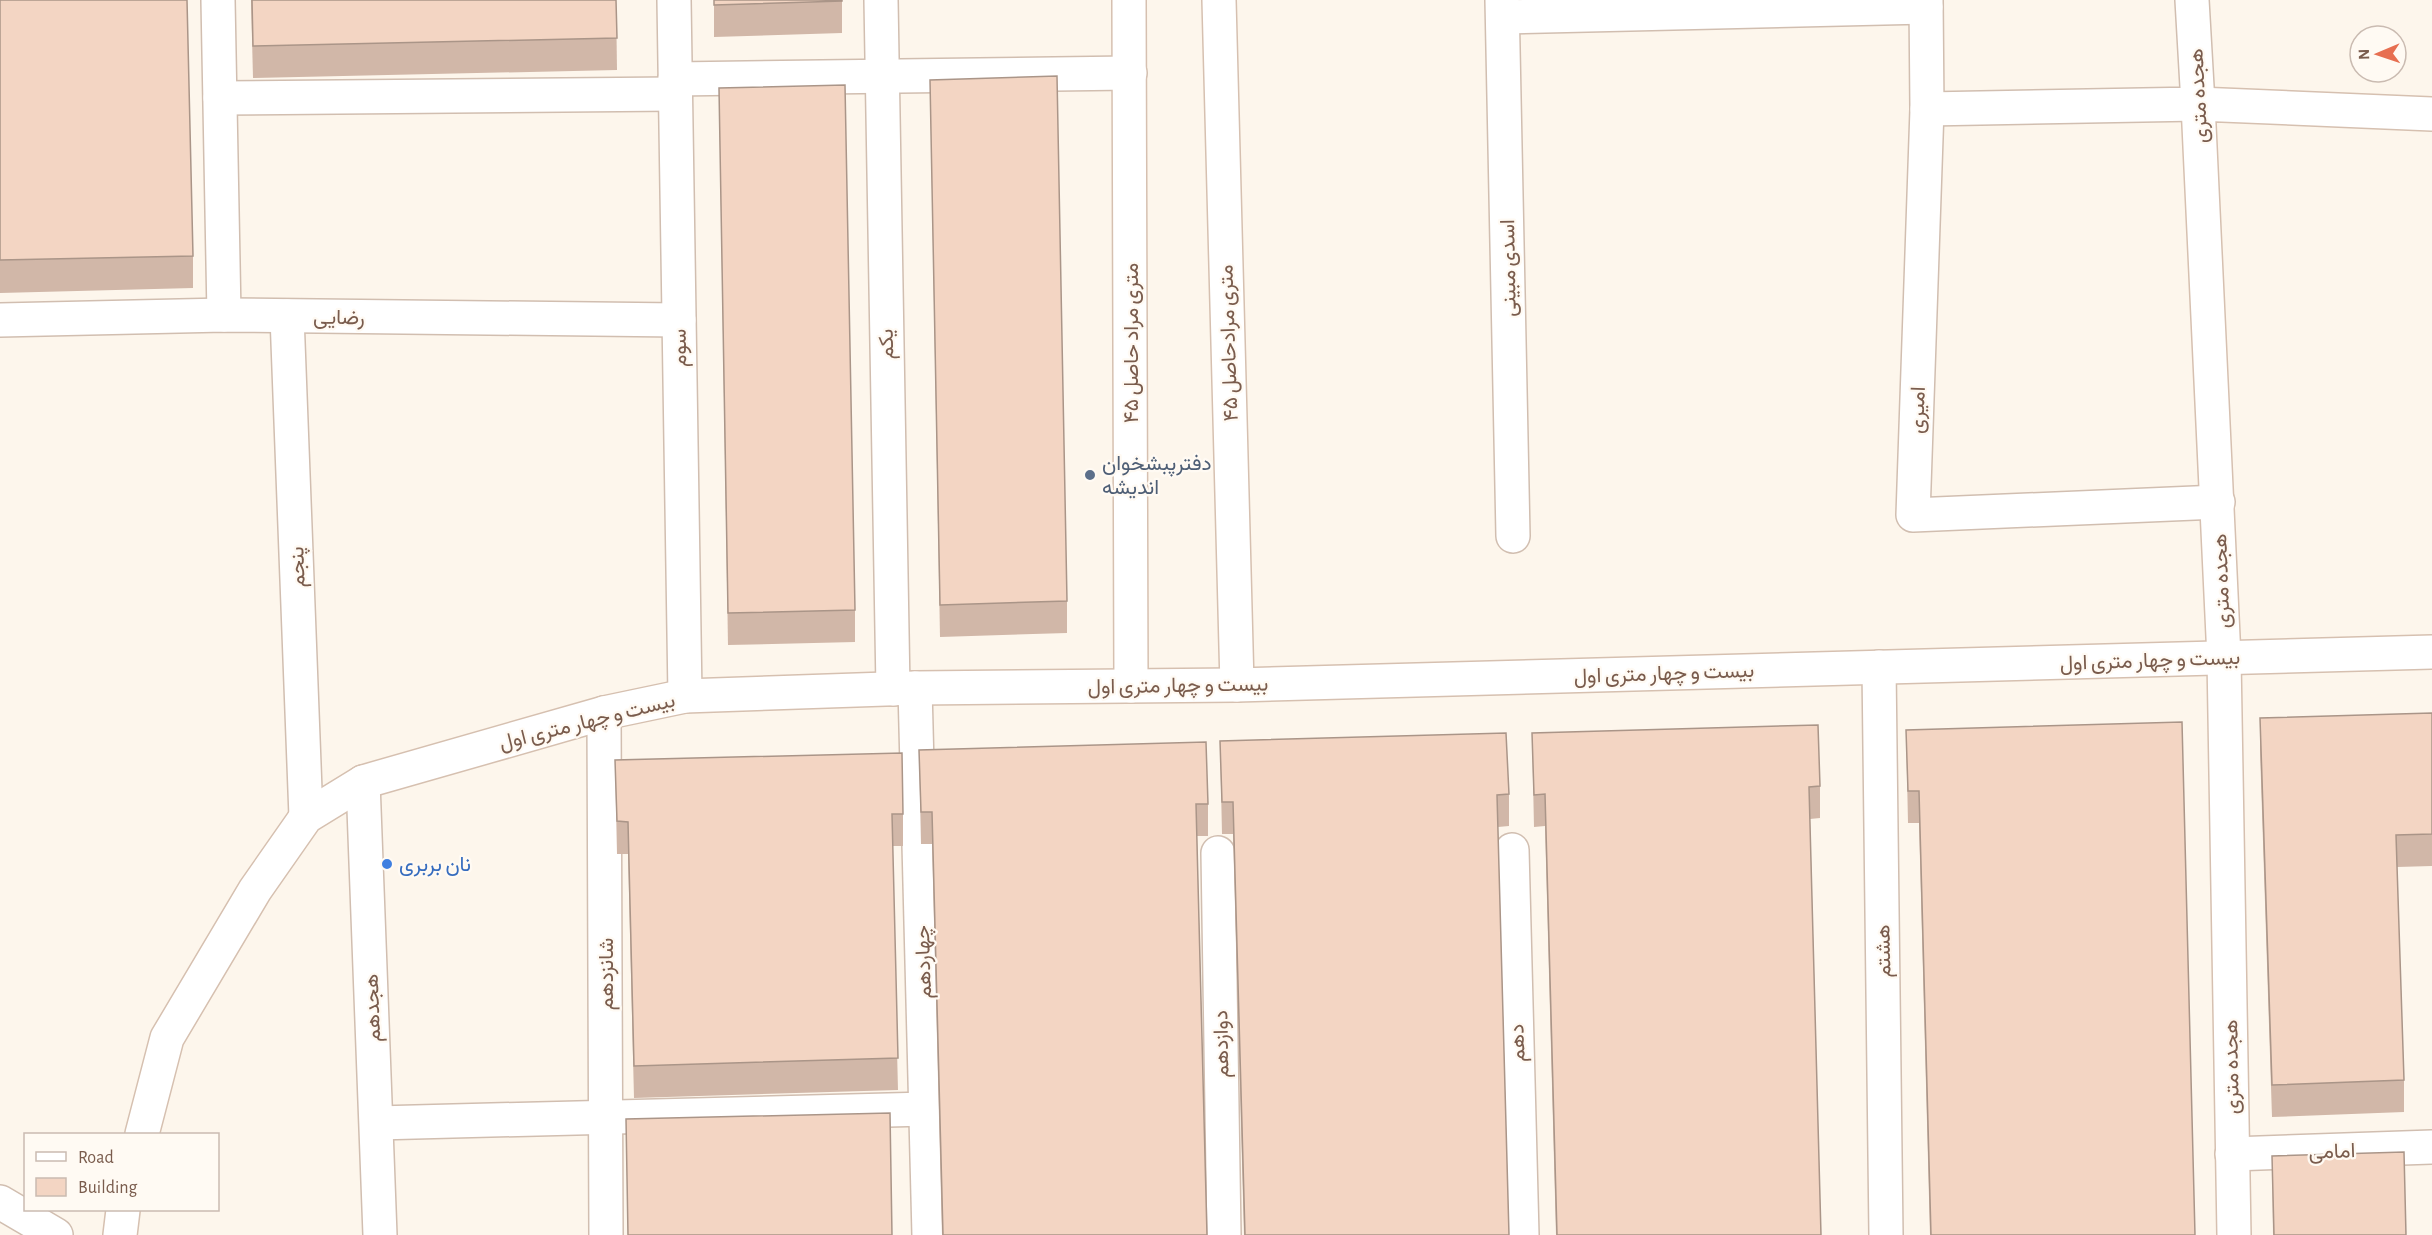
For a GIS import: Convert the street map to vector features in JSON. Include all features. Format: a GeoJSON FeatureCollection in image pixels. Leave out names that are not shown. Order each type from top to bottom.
{"type":"FeatureCollection","features":[{"type":"Feature","properties":{"kind":"street"},"geometry":{"type":"LineString","coordinates":[[218,0],[224,315]]}},
{"type":"Feature","properties":{"kind":"street","name":"سوم"},"geometry":{"type":"LineString","coordinates":[[674,0],[685,696]]}},
{"type":"Feature","properties":{"kind":"street","name":"یکم"},"geometry":{"type":"LineString","coordinates":[[881,0],[881,76],[904,689]]}},
{"type":"Feature","properties":{"kind":"street","name":"۴۵ متری مراد حاصل"},"geometry":{"type":"LineString","coordinates":[[1129,0],[1131,686]]}},
{"type":"Feature","properties":{"kind":"street","name":"۴۵ متری مرادحاصل"},"geometry":{"type":"LineString","coordinates":[[1219,0],[1238,685]]}},
{"type":"Feature","properties":{"kind":"street","name":"هجده متری"},"geometry":{"type":"LineString","coordinates":[[2192,0],[2224,658],[2234,1235]]}},
{"type":"Feature","properties":{"kind":"street"},"geometry":{"type":"LineString","coordinates":[[1502,8],[1926,4]]}},
{"type":"Feature","properties":{"kind":"street","name":"امیری"},"geometry":{"type":"LineString","coordinates":[[1926,4],[1927,109],[1913,515],[2218,502]]}},
{"type":"Feature","properties":{"kind":"street","name":"اسدی مبینی"},"geometry":{"type":"LineString","coordinates":[[1502,8],[1513,536]]}},
{"type":"Feature","properties":{"kind":"street"},"geometry":{"type":"LineString","coordinates":[[220,98],[675,87],[881,76],[1130,73]]}},
{"type":"Feature","properties":{"kind":"street"},"geometry":{"type":"LineString","coordinates":[[1927,109],[2198,104],[2432,114]]}},
{"type":"Feature","properties":{"kind":"street","name":"رضایی"},"geometry":{"type":"LineString","coordinates":[[0,320],[224,315],[679,320]]}},
{"type":"Feature","properties":{"kind":"street","name":"پنجم"},"geometry":{"type":"LineString","coordinates":[[287,316],[306,817]]}},
{"type":"Feature","properties":{"kind":"street","name":"بیست و چهار متری اول"},"geometry":{"type":"LineString","coordinates":[[142,1133],[167,1038],[255,890],[306,817],[363,782],[604,713],[685,696],[904,689],[1238,685],[2432,652]]}},
{"type":"Feature","properties":{"kind":"street","name":"هشتم"},"geometry":{"type":"LineString","coordinates":[[1880,667],[1886,1235]]}},
{"type":"Feature","properties":{"kind":"street","name":"چهاردهم"},"geometry":{"type":"LineString","coordinates":[[904,689],[927,1109],[929,1235]]}},
{"type":"Feature","properties":{"kind":"street","name":"شانزدهم"},"geometry":{"type":"LineString","coordinates":[[604,713],[606,1235]]}},
{"type":"Feature","properties":{"kind":"street","name":"هجدهم"},"geometry":{"type":"LineString","coordinates":[[363,782],[380,1235]]}},
{"type":"Feature","properties":{"kind":"street","name":"دهم"},"geometry":{"type":"LineString","coordinates":[[1512,850],[1522,1235]]}},
{"type":"Feature","properties":{"kind":"street","name":"دوازدهم"},"geometry":{"type":"LineString","coordinates":[[1218,853],[1224,1235]]}},
{"type":"Feature","properties":{"kind":"street"},"geometry":{"type":"LineString","coordinates":[[376,1123],[927,1109]]}},
{"type":"Feature","properties":{"kind":"street","name":"امامی"},"geometry":{"type":"LineString","coordinates":[[2232,1154],[2432,1147]]}},
{"type":"Feature","properties":{"kind":"street"},"geometry":{"type":"LineString","coordinates":[[0,1202],[56,1235]]}},
{"type":"Feature","properties":{"kind":"street"},"geometry":{"type":"LineString","coordinates":[[120,1235],[123,1211]]}},
{"type":"Feature","properties":{"kind":"building"},"geometry":{"type":"Polygon","coordinates":[[[0,0],[187,0],[193,256],[0,260],[0,0]]]}},
{"type":"Feature","properties":{"kind":"building"},"geometry":{"type":"Polygon","coordinates":[[[252,0],[616,0],[617,38],[253,46],[252,0]]]}},
{"type":"Feature","properties":{"kind":"building"},"geometry":{"type":"Polygon","coordinates":[[[714,0],[842,0],[842,1],[714,5],[714,0]]]}},
{"type":"Feature","properties":{"kind":"building"},"geometry":{"type":"Polygon","coordinates":[[[1057,76],[1067,601],[940,605],[930,80],[1057,76]]]}},
{"type":"Feature","properties":{"kind":"building"},"geometry":{"type":"Polygon","coordinates":[[[845,85],[855,610],[728,613],[719,88],[845,85]]]}},
{"type":"Feature","properties":{"kind":"building"},"geometry":{"type":"Polygon","coordinates":[[[2432,713],[2432,834],[2396,835],[2404,1080],[2272,1085],[2260,718],[2432,713]]]}},
{"type":"Feature","properties":{"kind":"building"},"geometry":{"type":"Polygon","coordinates":[[[2182,722],[2195,1235],[1931,1235],[1919,791],[1908,791],[1906,730],[2182,722]]]}},
{"type":"Feature","properties":{"kind":"building"},"geometry":{"type":"Polygon","coordinates":[[[1818,725],[1820,786],[1809,787],[1821,1235],[1557,1235],[1545,794],[1534,795],[1532,733],[1818,725]]]}},
{"type":"Feature","properties":{"kind":"building"},"geometry":{"type":"Polygon","coordinates":[[[1506,733],[1509,794],[1497,795],[1509,1235],[1245,1235],[1233,802],[1222,802],[1220,741],[1506,733]]]}},
{"type":"Feature","properties":{"kind":"building"},"geometry":{"type":"Polygon","coordinates":[[[1206,742],[1208,804],[1196,804],[1207,1235],[943,1235],[932,812],[921,812],[919,750],[1206,742]]]}},
{"type":"Feature","properties":{"kind":"building"},"geometry":{"type":"Polygon","coordinates":[[[902,753],[903,814],[892,814],[898,1058],[634,1066],[628,822],[617,821],[615,760],[902,753]]]}},
{"type":"Feature","properties":{"kind":"building"},"geometry":{"type":"Polygon","coordinates":[[[890,1113],[892,1235],[628,1235],[626,1119],[890,1113]]]}},
{"type":"Feature","properties":{"kind":"building"},"geometry":{"type":"Polygon","coordinates":[[[2404,1152],[2406,1235],[2274,1235],[2272,1156],[2404,1152]]]}},
{"type":"Feature","properties":{"kind":"place","name":"دفترپبشخوان اندیشه"},"geometry":{"type":"Point","coordinates":[1090,475]}},
{"type":"Feature","properties":{"kind":"place","name":"نان بربری"},"geometry":{"type":"Point","coordinates":[387,864]}}]}
